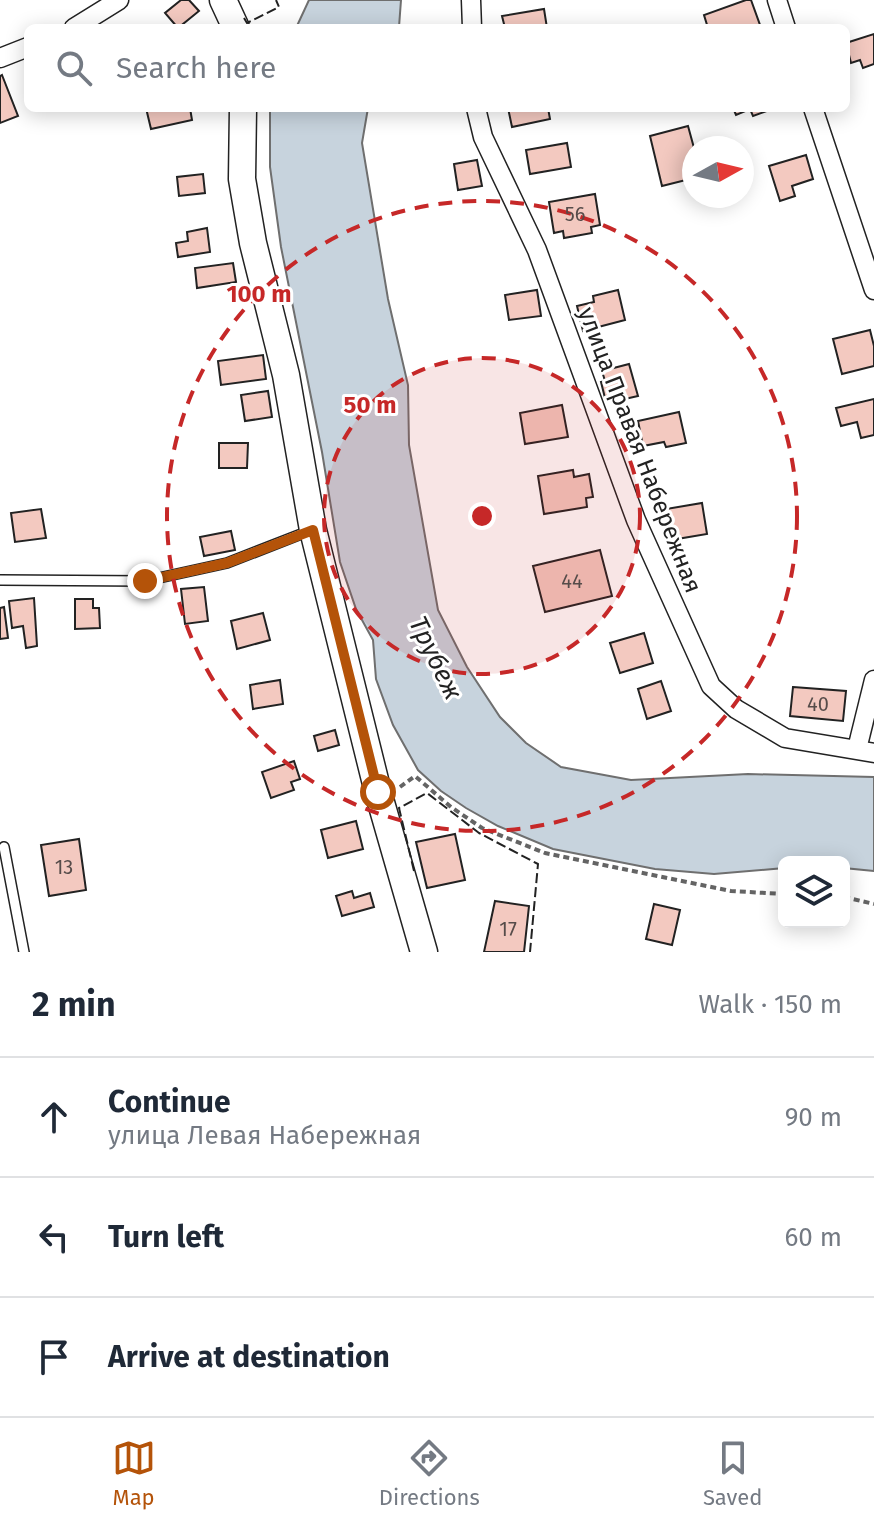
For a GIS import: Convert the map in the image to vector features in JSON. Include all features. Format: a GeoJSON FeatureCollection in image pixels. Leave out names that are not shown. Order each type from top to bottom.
{"type":"FeatureCollection","features":[{"type":"Feature","properties":{"kind":"street"},"geometry":{"type":"LineString","coordinates":[[80,24],[119,0]]}},
{"type":"Feature","properties":{"kind":"street"},"geometry":{"type":"LineString","coordinates":[[223,0],[234,24]]}},
{"type":"Feature","properties":{"kind":"street"},"geometry":{"type":"LineString","coordinates":[[471,0],[472,24]]}},
{"type":"Feature","properties":{"kind":"street"},"geometry":{"type":"LineString","coordinates":[[777,0],[785,24]]}},
{"type":"Feature","properties":{"kind":"street"},"geometry":{"type":"LineString","coordinates":[[0,58],[24,49]]}},
{"type":"Feature","properties":{"kind":"street"},"geometry":{"type":"LineString","coordinates":[[243,112],[244,192],[253,243],[286,375],[313,530],[378,792],[424,952]]}},
{"type":"Feature","properties":{"kind":"street","name":"улица Правая Набережная"},"geometry":{"type":"LineString","coordinates":[[477,112],[483,137],[537,250],[636,520],[711,686],[736,709],[785,738],[865,751]]}},
{"type":"Feature","properties":{"kind":"street"},"geometry":{"type":"LineString","coordinates":[[814,112],[874,290]]}},
{"type":"Feature","properties":{"kind":"street"},"geometry":{"type":"LineString","coordinates":[[865,751],[874,680]]}},
{"type":"Feature","properties":{"kind":"lane"},"geometry":{"type":"LineString","coordinates":[[0,580],[145,581],[227,563],[313,530]]}},
{"type":"Feature","properties":{"kind":"lane"},"geometry":{"type":"LineString","coordinates":[[4,847],[24,952]]}},
{"type":"Feature","properties":{"kind":"path"},"geometry":{"type":"LineString","coordinates":[[378,792],[399,787],[415,776],[451,807],[482,828],[545,853],[731,891],[778,894]]}},
{"type":"Feature","properties":{"kind":"path"},"geometry":{"type":"LineString","coordinates":[[850,898],[874,904]]}},
{"type":"Feature","properties":{"kind":"water"},"geometry":{"type":"Polygon","coordinates":[[[309,0],[401,0],[399,24],[298,24],[309,0]]]}},
{"type":"Feature","properties":{"kind":"water","name":"Трубеж"},"geometry":{"type":"Polygon","coordinates":[[[270,112],[367,112],[362,143],[388,299],[408,385],[409,445],[438,610],[467,667],[500,717],[526,743],[561,767],[631,780],[748,774],[874,777],[874,871],[850,869],[850,856],[778,856],[778,869],[714,874],[655,869],[553,849],[498,826],[466,808],[418,770],[393,725],[376,679],[373,640],[356,609],[340,562],[322,452],[281,247],[270,167],[270,112]]]}},
{"type":"Feature","properties":{"kind":"building"},"geometry":{"type":"Polygon","coordinates":[[[181,0],[189,0],[199,11],[183,24],[175,24],[165,13],[181,0]]]}},
{"type":"Feature","properties":{"kind":"building"},"geometry":{"type":"Polygon","coordinates":[[[751,0],[760,24],[707,24],[704,15],[751,0]]]}},
{"type":"Feature","properties":{"kind":"building"},"geometry":{"type":"Polygon","coordinates":[[[544,9],[546,24],[504,24],[502,16],[544,9]]]}},
{"type":"Feature","properties":{"kind":"building"},"geometry":{"type":"Polygon","coordinates":[[[874,34],[874,64],[863,68],[860,60],[851,63],[850,42],[874,34]]]}},
{"type":"Feature","properties":{"kind":"building"},"geometry":{"type":"Polygon","coordinates":[[[0,76],[18,116],[0,123],[0,76]]]}},
{"type":"Feature","properties":{"kind":"building"},"geometry":{"type":"Polygon","coordinates":[[[147,112],[191,112],[192,120],[151,129],[147,112]]]}},
{"type":"Feature","properties":{"kind":"building"},"geometry":{"type":"Polygon","coordinates":[[[509,112],[549,112],[550,119],[512,127],[509,112]]]}},
{"type":"Feature","properties":{"kind":"building"},"geometry":{"type":"Polygon","coordinates":[[[688,126],[691,136],[682,136],[682,181],[662,186],[650,136],[688,126]]]}},
{"type":"Feature","properties":{"kind":"building"},"geometry":{"type":"Polygon","coordinates":[[[567,143],[571,167],[530,174],[526,150],[567,143]]]}},
{"type":"Feature","properties":{"kind":"building"},"geometry":{"type":"Polygon","coordinates":[[[806,155],[813,179],[792,186],[795,196],[780,201],[769,166],[806,155]]]}},
{"type":"Feature","properties":{"kind":"building"},"geometry":{"type":"Polygon","coordinates":[[[477,160],[482,186],[458,190],[454,164],[477,160]]]}},
{"type":"Feature","properties":{"kind":"building"},"geometry":{"type":"Polygon","coordinates":[[[203,174],[205,193],[179,196],[177,177],[203,174]]]}},
{"type":"Feature","properties":{"kind":"building"},"geometry":{"type":"Polygon","coordinates":[[[595,194],[600,225],[591,227],[592,233],[564,238],[563,231],[554,233],[549,202],[595,194]]]}},
{"type":"Feature","properties":{"kind":"building"},"geometry":{"type":"Polygon","coordinates":[[[207,228],[210,252],[178,257],[176,243],[188,241],[187,232],[207,228]]]}},
{"type":"Feature","properties":{"kind":"building"},"geometry":{"type":"Polygon","coordinates":[[[233,263],[236,282],[197,288],[195,268],[233,263]]]}},
{"type":"Feature","properties":{"kind":"building"},"geometry":{"type":"Polygon","coordinates":[[[537,290],[541,316],[509,320],[505,295],[537,290]]]}},
{"type":"Feature","properties":{"kind":"building"},"geometry":{"type":"Polygon","coordinates":[[[618,290],[625,320],[583,331],[577,306],[594,302],[593,296],[618,290]]]}},
{"type":"Feature","properties":{"kind":"building"},"geometry":{"type":"Polygon","coordinates":[[[870,330],[874,366],[842,374],[833,339],[870,330]]]}},
{"type":"Feature","properties":{"kind":"building"},"geometry":{"type":"Polygon","coordinates":[[[263,355],[266,379],[221,385],[218,361],[263,355]]]}},
{"type":"Feature","properties":{"kind":"building"},"geometry":{"type":"Polygon","coordinates":[[[629,364],[638,396],[616,401],[615,396],[605,398],[602,371],[629,364]]]}},
{"type":"Feature","properties":{"kind":"building"},"geometry":{"type":"Polygon","coordinates":[[[268,391],[272,417],[245,421],[241,395],[268,391]]]}},
{"type":"Feature","properties":{"kind":"building"},"geometry":{"type":"Polygon","coordinates":[[[874,399],[874,435],[861,438],[857,422],[841,426],[836,408],[874,399]]]}},
{"type":"Feature","properties":{"kind":"building"},"geometry":{"type":"Polygon","coordinates":[[[562,405],[568,437],[525,444],[520,413],[562,405]]]}},
{"type":"Feature","properties":{"kind":"building"},"geometry":{"type":"Polygon","coordinates":[[[679,412],[686,443],[666,447],[664,442],[643,446],[638,421],[679,412]]]}},
{"type":"Feature","properties":{"kind":"building"},"geometry":{"type":"Polygon","coordinates":[[[219,443],[248,443],[247,468],[219,468],[219,443]]]}},
{"type":"Feature","properties":{"kind":"building"},"geometry":{"type":"Polygon","coordinates":[[[573,470],[574,477],[589,474],[593,497],[586,498],[587,507],[544,514],[538,476],[573,470]]]}},
{"type":"Feature","properties":{"kind":"building"},"geometry":{"type":"Polygon","coordinates":[[[702,503],[707,534],[671,540],[666,509],[702,503]]]}},
{"type":"Feature","properties":{"kind":"building"},"geometry":{"type":"Polygon","coordinates":[[[41,509],[46,538],[15,542],[11,513],[41,509]]]}},
{"type":"Feature","properties":{"kind":"building"},"geometry":{"type":"Polygon","coordinates":[[[231,531],[235,550],[204,556],[200,537],[231,531]]]}},
{"type":"Feature","properties":{"kind":"building"},"geometry":{"type":"Polygon","coordinates":[[[600,550],[612,596],[545,612],[533,566],[600,550]]]}},
{"type":"Feature","properties":{"kind":"building"},"geometry":{"type":"Polygon","coordinates":[[[204,587],[208,621],[185,624],[181,589],[204,587]]]}},
{"type":"Feature","properties":{"kind":"building"},"geometry":{"type":"Polygon","coordinates":[[[34,598],[37,646],[26,648],[23,626],[12,628],[9,601],[34,598]]]}},
{"type":"Feature","properties":{"kind":"building"},"geometry":{"type":"Polygon","coordinates":[[[75,599],[93,599],[93,608],[99,608],[100,628],[75,629],[75,599]]]}},
{"type":"Feature","properties":{"kind":"building"},"geometry":{"type":"Polygon","coordinates":[[[4,607],[8,638],[0,639],[0,608],[4,607]]]}},
{"type":"Feature","properties":{"kind":"building"},"geometry":{"type":"Polygon","coordinates":[[[263,613],[270,640],[237,649],[231,621],[263,613]]]}},
{"type":"Feature","properties":{"kind":"building"},"geometry":{"type":"Polygon","coordinates":[[[644,633],[653,663],[620,673],[610,643],[644,633]]]}},
{"type":"Feature","properties":{"kind":"building"},"geometry":{"type":"Polygon","coordinates":[[[280,680],[283,704],[253,709],[250,685],[280,680]]]}},
{"type":"Feature","properties":{"kind":"building"},"geometry":{"type":"Polygon","coordinates":[[[661,681],[671,711],[647,719],[638,689],[661,681]]]}},
{"type":"Feature","properties":{"kind":"building"},"geometry":{"type":"Polygon","coordinates":[[[793,687],[846,691],[843,721],[790,716],[793,687]]]}},
{"type":"Feature","properties":{"kind":"building"},"geometry":{"type":"Polygon","coordinates":[[[335,730],[339,745],[318,751],[314,736],[335,730]]]}},
{"type":"Feature","properties":{"kind":"building"},"geometry":{"type":"Polygon","coordinates":[[[294,761],[300,779],[291,782],[294,790],[271,798],[262,772],[294,761]]]}},
{"type":"Feature","properties":{"kind":"building"},"geometry":{"type":"Polygon","coordinates":[[[356,821],[363,849],[328,858],[321,830],[356,821]]]}},
{"type":"Feature","properties":{"kind":"building"},"geometry":{"type":"Polygon","coordinates":[[[455,834],[465,880],[427,888],[416,842],[455,834]]]}},
{"type":"Feature","properties":{"kind":"building"},"geometry":{"type":"Polygon","coordinates":[[[79,839],[86,890],[49,896],[41,845],[79,839]]]}},
{"type":"Feature","properties":{"kind":"building"},"geometry":{"type":"Polygon","coordinates":[[[352,891],[354,898],[370,893],[374,907],[342,916],[336,896],[352,891]]]}},
{"type":"Feature","properties":{"kind":"building"},"geometry":{"type":"Polygon","coordinates":[[[495,901],[529,906],[524,952],[484,952],[495,901]]]}},
{"type":"Feature","properties":{"kind":"building"},"geometry":{"type":"Polygon","coordinates":[[[654,904],[680,910],[672,945],[646,939],[654,904]]]}},
{"type":"Feature","properties":{"kind":"fence"},"geometry":{"type":"LineString","coordinates":[[244,18],[247,23],[279,7],[276,0]]}},
{"type":"Feature","properties":{"kind":"fence"},"geometry":{"type":"LineString","coordinates":[[414,871],[399,808],[427,793],[479,833],[538,864],[530,952]]}},
{"type":"Feature","properties":{"kind":"route"},"geometry":{"type":"LineString","coordinates":[[145,581],[227,563],[313,530],[378,792]]}}]}
